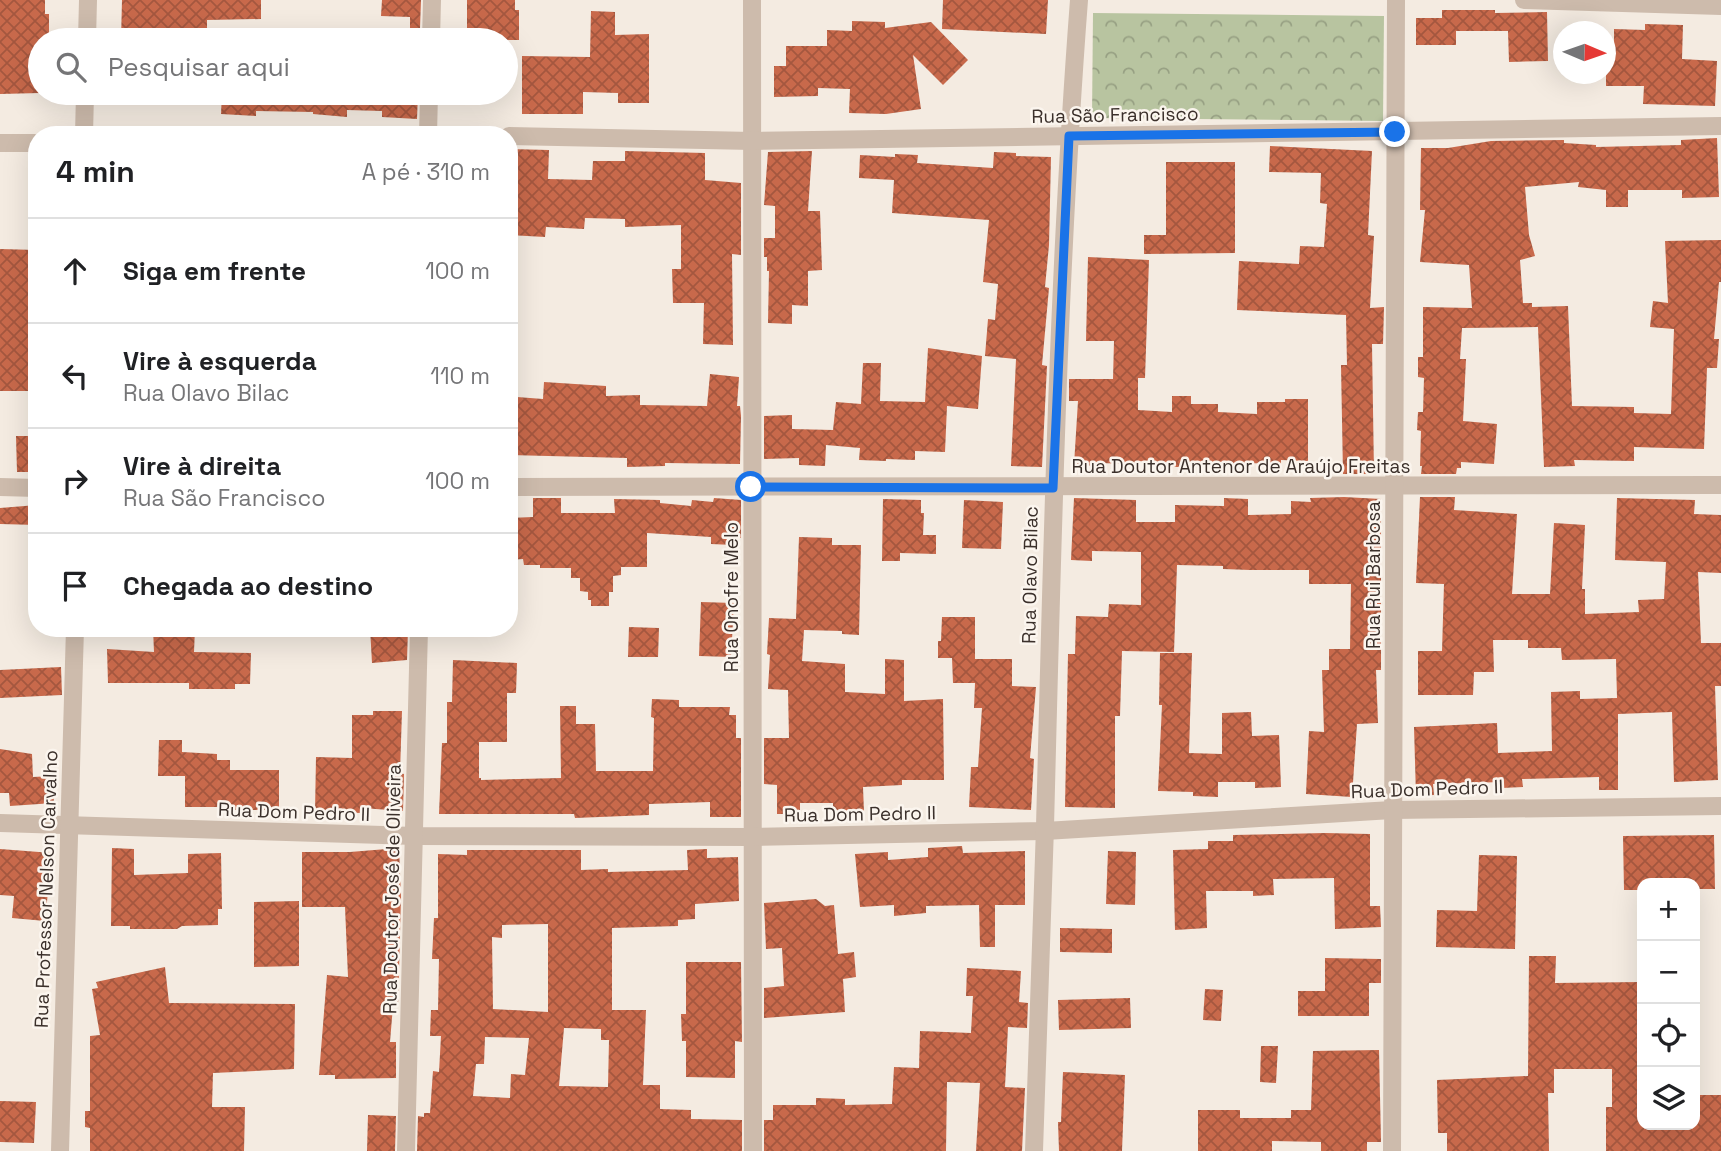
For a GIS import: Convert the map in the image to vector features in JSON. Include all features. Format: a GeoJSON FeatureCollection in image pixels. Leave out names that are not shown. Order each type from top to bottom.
{"type":"FeatureCollection","features":[{"type":"Feature","properties":{"kind":"street"},"geometry":{"type":"LineString","coordinates":[[87,28],[88,0]]}},
{"type":"Feature","properties":{"kind":"street"},"geometry":{"type":"LineString","coordinates":[[431,28],[432,0]]}},
{"type":"Feature","properties":{"kind":"street","name":"Rua Onofre Melo"},"geometry":{"type":"LineString","coordinates":[[752,0],[753,1151]]}},
{"type":"Feature","properties":{"kind":"street","name":"Rua Olavo Bilac"},"geometry":{"type":"LineString","coordinates":[[1034,1151],[1053,488],[1069,136],[1079,0]]}},
{"type":"Feature","properties":{"kind":"street","name":"Rua Rui Barbosa"},"geometry":{"type":"LineString","coordinates":[[1392,1151],[1396,0]]}},
{"type":"Feature","properties":{"kind":"street"},"geometry":{"type":"LineString","coordinates":[[1524,0],[1721,6]]}},
{"type":"Feature","properties":{"kind":"street"},"geometry":{"type":"LineString","coordinates":[[84,126],[85,105]]}},
{"type":"Feature","properties":{"kind":"street"},"geometry":{"type":"LineString","coordinates":[[428,126],[429,105]]}},
{"type":"Feature","properties":{"kind":"street","name":"Rua São Francisco"},"geometry":{"type":"LineString","coordinates":[[518,136],[753,141],[1721,126]]}},
{"type":"Feature","properties":{"kind":"street"},"geometry":{"type":"LineString","coordinates":[[0,143],[28,143]]}},
{"type":"Feature","properties":{"kind":"street","name":"Rua Doutor Antenor de Araújo Freitas"},"geometry":{"type":"LineString","coordinates":[[518,487],[1721,485]]}},
{"type":"Feature","properties":{"kind":"street"},"geometry":{"type":"LineString","coordinates":[[0,487],[28,488]]}},
{"type":"Feature","properties":{"kind":"street","name":"Rua Professor Nelson Carvalho"},"geometry":{"type":"LineString","coordinates":[[60,1151],[75,637]]}},
{"type":"Feature","properties":{"kind":"street","name":"Rua Doutor José de Oliveira"},"geometry":{"type":"LineString","coordinates":[[406,1151],[419,637]]}},
{"type":"Feature","properties":{"kind":"street","name":"Rua Dom Pedro II"},"geometry":{"type":"LineString","coordinates":[[0,823],[415,836],[752,837],[1045,831],[1392,810],[1721,806]]}},
{"type":"Feature","properties":{"kind":"green space"},"geometry":{"type":"Polygon","coordinates":[[[1093,13],[1384,16],[1383,121],[1092,118],[1093,13]]]}},
{"type":"Feature","properties":{"kind":"building"},"geometry":{"type":"Polygon","coordinates":[[[0,0],[45,0],[49,28],[28,28],[28,93],[0,94],[0,0]]]}},
{"type":"Feature","properties":{"kind":"building"},"geometry":{"type":"Polygon","coordinates":[[[122,0],[261,0],[261,19],[207,20],[207,28],[121,28],[122,0]]]}},
{"type":"Feature","properties":{"kind":"building"},"geometry":{"type":"Polygon","coordinates":[[[382,0],[421,0],[420,28],[410,28],[410,17],[381,16],[382,0]]]}},
{"type":"Feature","properties":{"kind":"building"},"geometry":{"type":"Polygon","coordinates":[[[467,0],[515,0],[515,10],[519,10],[519,40],[518,28],[467,28],[467,0]]]}},
{"type":"Feature","properties":{"kind":"building"},"geometry":{"type":"Polygon","coordinates":[[[943,0],[1048,0],[1046,34],[942,29],[943,0]]]}},
{"type":"Feature","properties":{"kind":"building"},"geometry":{"type":"Polygon","coordinates":[[[1442,10],[1547,12],[1548,61],[1509,62],[1508,31],[1456,31],[1456,45],[1416,45],[1416,18],[1442,18],[1442,10]]]}},
{"type":"Feature","properties":{"kind":"building"},"geometry":{"type":"Polygon","coordinates":[[[591,11],[615,12],[615,35],[649,34],[649,103],[618,103],[618,93],[583,92],[583,114],[522,114],[522,56],[590,57],[591,11]]]}},
{"type":"Feature","properties":{"kind":"building"},"geometry":{"type":"Polygon","coordinates":[[[852,21],[885,22],[885,28],[931,22],[968,60],[943,85],[913,55],[921,109],[886,114],[849,113],[850,89],[818,88],[818,96],[774,97],[774,66],[786,66],[786,46],[827,46],[827,30],[852,31],[852,21]]]}},
{"type":"Feature","properties":{"kind":"building"},"geometry":{"type":"Polygon","coordinates":[[[1645,24],[1683,25],[1682,59],[1717,61],[1715,106],[1643,104],[1644,86],[1606,86],[1616,84],[1616,29],[1645,30],[1645,24]]]}},
{"type":"Feature","properties":{"kind":"building"},"geometry":{"type":"Polygon","coordinates":[[[221,105],[418,105],[417,119],[382,117],[382,111],[347,110],[347,117],[313,112],[256,111],[256,116],[221,114],[221,105]]]}},
{"type":"Feature","properties":{"kind":"building"},"geometry":{"type":"Polygon","coordinates":[[[1717,138],[1719,197],[1682,198],[1682,190],[1628,190],[1628,207],[1606,207],[1606,190],[1578,187],[1579,182],[1525,187],[1529,235],[1535,256],[1520,260],[1523,303],[1532,303],[1532,307],[1568,306],[1572,406],[1634,407],[1634,413],[1671,414],[1674,329],[1650,327],[1653,301],[1668,303],[1665,241],[1721,240],[1721,282],[1714,339],[1719,339],[1717,368],[1707,368],[1704,449],[1634,447],[1634,461],[1574,460],[1575,466],[1544,467],[1538,327],[1462,328],[1460,359],[1466,359],[1463,421],[1497,424],[1494,464],[1461,462],[1461,468],[1457,468],[1456,474],[1421,474],[1421,431],[1417,430],[1418,412],[1423,412],[1424,378],[1418,377],[1418,357],[1423,357],[1423,307],[1472,308],[1469,265],[1420,262],[1425,210],[1420,210],[1421,148],[1448,148],[1491,141],[1564,140],[1564,143],[1596,147],[1681,145],[1681,140],[1717,138]]]}},
{"type":"Feature","properties":{"kind":"building"},"geometry":{"type":"Polygon","coordinates":[[[1270,146],[1372,151],[1368,235],[1374,236],[1370,308],[1384,307],[1383,344],[1372,344],[1374,474],[1343,474],[1341,365],[1347,365],[1346,315],[1237,310],[1239,261],[1299,264],[1300,246],[1324,247],[1327,204],[1320,203],[1321,173],[1269,172],[1270,146]]]}},
{"type":"Feature","properties":{"kind":"building"},"geometry":{"type":"Polygon","coordinates":[[[518,149],[549,150],[548,179],[592,180],[593,161],[625,161],[625,151],[705,153],[705,180],[741,183],[741,255],[732,254],[733,345],[703,344],[704,303],[673,303],[672,269],[681,269],[681,225],[625,227],[625,219],[585,218],[584,229],[546,227],[545,237],[518,236],[518,149]]]}},
{"type":"Feature","properties":{"kind":"building"},"geometry":{"type":"Polygon","coordinates":[[[812,151],[808,211],[820,211],[822,270],[808,271],[808,306],[792,305],[792,324],[768,323],[769,271],[767,257],[764,257],[764,238],[775,238],[775,206],[764,205],[768,152],[812,151]]]}},
{"type":"Feature","properties":{"kind":"building"},"geometry":{"type":"Polygon","coordinates":[[[994,152],[1051,157],[1045,287],[1049,288],[1042,365],[1047,366],[1042,467],[1011,466],[1016,359],[985,356],[988,319],[995,320],[998,284],[983,282],[989,220],[892,213],[894,180],[859,178],[860,155],[918,155],[917,163],[993,168],[994,152]]]}},
{"type":"Feature","properties":{"kind":"building"},"geometry":{"type":"Polygon","coordinates":[[[1166,162],[1235,162],[1235,253],[1144,254],[1144,235],[1166,235],[1166,162]]]}},
{"type":"Feature","properties":{"kind":"building"},"geometry":{"type":"Polygon","coordinates":[[[0,249],[28,250],[28,391],[0,391],[0,249]]]}},
{"type":"Feature","properties":{"kind":"building"},"geometry":{"type":"Polygon","coordinates":[[[1088,257],[1149,260],[1145,378],[1138,378],[1138,410],[1172,412],[1172,396],[1191,396],[1191,404],[1218,404],[1218,412],[1257,414],[1257,402],[1308,399],[1308,461],[1281,460],[1281,464],[1246,465],[1191,462],[1192,467],[1172,467],[1172,463],[1137,461],[1137,464],[1074,465],[1078,401],[1069,401],[1069,379],[1113,379],[1114,341],[1086,341],[1088,257]]]}},
{"type":"Feature","properties":{"kind":"building"},"geometry":{"type":"Polygon","coordinates":[[[928,348],[982,356],[978,409],[947,406],[945,452],[915,451],[915,460],[859,460],[860,448],[826,445],[825,466],[799,465],[799,458],[764,459],[764,416],[792,415],[792,429],[833,430],[836,402],[861,404],[863,363],[881,363],[880,401],[925,402],[928,348]]]}},
{"type":"Feature","properties":{"kind":"building"},"geometry":{"type":"Polygon","coordinates":[[[710,374],[739,377],[737,406],[740,406],[741,416],[740,464],[665,463],[665,466],[627,467],[627,458],[518,455],[518,397],[543,399],[544,382],[606,386],[606,396],[640,395],[640,405],[707,406],[710,374]]]}},
{"type":"Feature","properties":{"kind":"building"},"geometry":{"type":"Polygon","coordinates":[[[16,436],[28,436],[28,472],[17,472],[16,436]]]}},
{"type":"Feature","properties":{"kind":"building"},"geometry":{"type":"Polygon","coordinates":[[[1420,497],[1455,497],[1454,510],[1517,514],[1512,594],[1550,594],[1554,523],[1585,525],[1582,589],[1585,589],[1585,614],[1639,612],[1638,600],[1664,599],[1666,562],[1615,560],[1617,498],[1695,500],[1694,514],[1721,515],[1721,573],[1698,572],[1701,643],[1721,643],[1721,686],[1715,686],[1718,780],[1674,782],[1672,712],[1618,714],[1618,790],[1599,790],[1599,777],[1522,779],[1523,787],[1502,788],[1502,782],[1433,784],[1434,795],[1416,796],[1414,727],[1497,723],[1498,753],[1552,751],[1551,692],[1580,691],[1580,699],[1617,698],[1616,659],[1562,660],[1561,648],[1528,648],[1528,640],[1493,640],[1494,672],[1474,672],[1473,695],[1418,695],[1418,651],[1442,651],[1444,584],[1416,583],[1420,497]]]}},
{"type":"Feature","properties":{"kind":"building"},"geometry":{"type":"Polygon","coordinates":[[[533,498],[561,498],[561,513],[615,513],[614,499],[660,500],[660,503],[691,506],[692,500],[741,500],[741,538],[733,538],[733,545],[711,544],[711,537],[647,533],[647,567],[621,567],[621,575],[613,576],[613,592],[609,592],[609,606],[591,606],[588,592],[580,591],[580,578],[571,578],[571,568],[540,568],[540,565],[524,565],[523,559],[518,559],[518,518],[533,517],[533,498]]]}},
{"type":"Feature","properties":{"kind":"building"},"geometry":{"type":"Polygon","coordinates":[[[1074,498],[1136,500],[1136,522],[1175,522],[1175,505],[1224,506],[1224,498],[1248,499],[1248,515],[1291,514],[1291,501],[1311,502],[1310,498],[1381,499],[1381,670],[1376,670],[1378,723],[1357,724],[1352,797],[1306,794],[1309,731],[1324,732],[1322,670],[1329,670],[1329,649],[1350,649],[1351,584],[1309,584],[1309,570],[1223,569],[1223,566],[1177,565],[1174,652],[1122,651],[1120,716],[1115,716],[1115,808],[1065,807],[1068,654],[1075,654],[1076,616],[1108,617],[1109,604],[1141,605],[1141,552],[1092,551],[1092,561],[1071,560],[1074,498]]]}},
{"type":"Feature","properties":{"kind":"building"},"geometry":{"type":"Polygon","coordinates":[[[883,499],[921,500],[921,513],[924,513],[923,535],[936,535],[936,554],[900,553],[900,561],[882,561],[883,499]]]}},
{"type":"Feature","properties":{"kind":"building"},"geometry":{"type":"Polygon","coordinates":[[[964,500],[1003,502],[1001,549],[962,548],[964,500]]]}},
{"type":"Feature","properties":{"kind":"building"},"geometry":{"type":"Polygon","coordinates":[[[28,506],[28,525],[0,524],[0,508],[28,506]]]}},
{"type":"Feature","properties":{"kind":"building"},"geometry":{"type":"Polygon","coordinates":[[[799,537],[832,538],[832,545],[861,545],[859,635],[842,634],[842,631],[804,630],[802,661],[845,664],[845,692],[885,694],[885,659],[904,660],[904,701],[943,699],[944,780],[902,780],[902,785],[863,787],[864,812],[833,811],[833,803],[800,803],[800,814],[777,814],[777,785],[764,784],[764,738],[789,738],[788,690],[768,689],[769,618],[796,619],[799,537]]]}},
{"type":"Feature","properties":{"kind":"building"},"geometry":{"type":"Polygon","coordinates":[[[701,602],[734,603],[731,657],[699,656],[701,602]]]}},
{"type":"Feature","properties":{"kind":"building"},"geometry":{"type":"Polygon","coordinates":[[[942,617],[975,617],[975,659],[1012,659],[1012,686],[1036,687],[1030,758],[1034,759],[1031,810],[969,807],[971,767],[978,767],[982,708],[974,708],[975,683],[953,683],[952,658],[938,658],[942,617]]]}},
{"type":"Feature","properties":{"kind":"building"},"geometry":{"type":"Polygon","coordinates":[[[629,627],[659,628],[658,657],[628,657],[629,627]]]}},
{"type":"Feature","properties":{"kind":"building"},"geometry":{"type":"Polygon","coordinates":[[[153,637],[195,637],[194,652],[251,653],[250,684],[235,684],[235,689],[189,689],[189,683],[108,683],[107,649],[154,652],[153,637]]]}},
{"type":"Feature","properties":{"kind":"building"},"geometry":{"type":"Polygon","coordinates":[[[371,637],[408,637],[407,660],[372,663],[371,637]]]}},
{"type":"Feature","properties":{"kind":"building"},"geometry":{"type":"Polygon","coordinates":[[[1160,653],[1192,653],[1189,753],[1222,754],[1222,713],[1251,712],[1252,736],[1279,735],[1281,787],[1255,788],[1255,782],[1218,782],[1218,797],[1193,796],[1193,792],[1158,791],[1162,705],[1159,705],[1160,653]]]}},
{"type":"Feature","properties":{"kind":"building"},"geometry":{"type":"Polygon","coordinates":[[[453,660],[517,663],[516,693],[507,693],[507,742],[479,742],[481,780],[561,778],[560,706],[576,706],[576,724],[595,724],[596,771],[653,771],[652,699],[679,700],[679,707],[730,707],[729,715],[736,715],[736,738],[741,738],[741,817],[710,817],[710,802],[649,804],[649,815],[575,818],[574,814],[439,814],[442,743],[447,743],[447,702],[452,702],[453,660]]]}},
{"type":"Feature","properties":{"kind":"building"},"geometry":{"type":"Polygon","coordinates":[[[61,667],[62,695],[0,698],[0,670],[61,667]]]}},
{"type":"Feature","properties":{"kind":"building"},"geometry":{"type":"Polygon","coordinates":[[[373,711],[402,711],[400,773],[404,774],[403,811],[362,808],[362,813],[315,812],[316,757],[352,758],[352,715],[373,715],[373,711]]]}},
{"type":"Feature","properties":{"kind":"building"},"geometry":{"type":"Polygon","coordinates":[[[159,740],[182,740],[182,752],[217,754],[217,760],[230,760],[230,770],[279,770],[279,810],[185,807],[185,776],[158,776],[159,740]]]}},
{"type":"Feature","properties":{"kind":"building"},"geometry":{"type":"Polygon","coordinates":[[[0,749],[32,754],[33,777],[52,776],[54,803],[10,806],[9,793],[0,793],[0,749]]]}},
{"type":"Feature","properties":{"kind":"building"},"geometry":{"type":"Polygon","coordinates":[[[1370,834],[1370,906],[1380,906],[1381,927],[1335,929],[1334,878],[1273,879],[1274,895],[1253,896],[1253,891],[1206,891],[1207,928],[1175,930],[1173,850],[1208,849],[1208,841],[1233,841],[1233,835],[1370,834]]]}},
{"type":"Feature","properties":{"kind":"building"},"geometry":{"type":"Polygon","coordinates":[[[1714,835],[1715,889],[1700,889],[1700,878],[1637,878],[1637,890],[1624,890],[1623,836],[1714,835]]]}},
{"type":"Feature","properties":{"kind":"building"},"geometry":{"type":"Polygon","coordinates":[[[962,846],[963,853],[1025,851],[1025,905],[995,905],[995,947],[980,947],[979,905],[926,906],[926,913],[894,916],[894,905],[860,907],[855,854],[888,852],[888,860],[928,857],[928,848],[962,846]]]}},
{"type":"Feature","properties":{"kind":"building"},"geometry":{"type":"Polygon","coordinates":[[[112,848],[134,849],[134,875],[188,873],[188,854],[221,853],[222,909],[218,909],[218,925],[182,926],[177,929],[130,929],[130,926],[111,926],[112,848]]]}},
{"type":"Feature","properties":{"kind":"building"},"geometry":{"type":"Polygon","coordinates":[[[399,848],[401,897],[398,1007],[393,1006],[390,1042],[396,1042],[396,1078],[335,1079],[335,1075],[319,1075],[327,975],[348,977],[345,907],[302,907],[302,852],[399,848]]]}},
{"type":"Feature","properties":{"kind":"building"},"geometry":{"type":"Polygon","coordinates":[[[0,849],[52,853],[45,921],[12,918],[14,896],[0,895],[0,849]]]}},
{"type":"Feature","properties":{"kind":"building"},"geometry":{"type":"Polygon","coordinates":[[[707,849],[707,858],[738,857],[739,901],[695,904],[695,919],[678,920],[678,926],[612,928],[612,1010],[646,1010],[643,1085],[660,1085],[660,1109],[691,1110],[691,1119],[742,1120],[742,1151],[417,1151],[418,1116],[424,1117],[424,1113],[430,1113],[433,1071],[439,1072],[441,1036],[430,1036],[431,1010],[438,1010],[439,959],[432,959],[434,918],[438,918],[438,854],[467,855],[467,850],[581,850],[581,870],[608,869],[608,872],[688,870],[687,850],[707,849]],[[548,924],[502,925],[502,938],[492,937],[493,1009],[548,1012],[548,924]],[[564,1028],[559,1086],[608,1087],[609,1040],[601,1040],[601,1029],[564,1028]],[[485,1037],[484,1064],[476,1064],[473,1096],[510,1098],[511,1074],[525,1075],[529,1038],[485,1037]]]}},
{"type":"Feature","properties":{"kind":"building"},"geometry":{"type":"Polygon","coordinates":[[[1108,851],[1136,852],[1135,905],[1106,904],[1108,851]]]}},
{"type":"Feature","properties":{"kind":"building"},"geometry":{"type":"Polygon","coordinates":[[[1479,855],[1517,856],[1515,949],[1436,947],[1437,910],[1477,911],[1479,855]]]}},
{"type":"Feature","properties":{"kind":"building"},"geometry":{"type":"Polygon","coordinates":[[[816,899],[825,906],[834,905],[838,954],[854,952],[856,977],[843,979],[845,1012],[764,1018],[764,988],[784,986],[782,948],[766,949],[764,903],[816,899]]]}},
{"type":"Feature","properties":{"kind":"building"},"geometry":{"type":"Polygon","coordinates":[[[299,901],[299,966],[254,967],[254,902],[299,901]]]}},
{"type":"Feature","properties":{"kind":"building"},"geometry":{"type":"Polygon","coordinates":[[[1060,928],[1112,929],[1112,953],[1060,952],[1060,928]]]}},
{"type":"Feature","properties":{"kind":"building"},"geometry":{"type":"Polygon","coordinates":[[[1529,956],[1556,956],[1555,983],[1637,982],[1637,1130],[1700,1130],[1700,1095],[1721,1095],[1721,1151],[1606,1151],[1606,1107],[1612,1107],[1612,1069],[1554,1069],[1554,1093],[1548,1093],[1549,1151],[1447,1151],[1447,1133],[1438,1133],[1437,1080],[1528,1076],[1529,956]]]}},
{"type":"Feature","properties":{"kind":"building"},"geometry":{"type":"Polygon","coordinates":[[[1325,958],[1381,959],[1381,983],[1369,983],[1369,1016],[1298,1016],[1298,991],[1325,991],[1325,958]]]}},
{"type":"Feature","properties":{"kind":"building"},"geometry":{"type":"Polygon","coordinates":[[[686,962],[741,962],[742,1042],[735,1041],[735,1078],[686,1077],[686,1041],[682,1041],[681,1014],[686,1014],[686,962]]]}},
{"type":"Feature","properties":{"kind":"building"},"geometry":{"type":"Polygon","coordinates":[[[165,967],[169,1003],[295,1004],[294,1069],[213,1073],[212,1107],[245,1107],[244,1151],[90,1151],[90,1128],[85,1127],[85,1111],[90,1111],[90,1036],[100,1035],[92,989],[98,988],[96,982],[165,967]]]}},
{"type":"Feature","properties":{"kind":"building"},"geometry":{"type":"Polygon","coordinates":[[[967,968],[1021,971],[1019,1002],[1028,1003],[1027,1028],[1008,1027],[1005,1087],[1025,1088],[1022,1151],[976,1151],[980,1083],[947,1082],[946,1151],[764,1151],[764,1120],[773,1120],[773,1105],[816,1105],[816,1098],[845,1099],[845,1105],[892,1104],[894,1067],[919,1068],[920,1031],[971,1033],[973,996],[966,996],[967,968]]]}},
{"type":"Feature","properties":{"kind":"building"},"geometry":{"type":"Polygon","coordinates":[[[1205,989],[1223,990],[1221,1021],[1203,1020],[1205,989]]]}},
{"type":"Feature","properties":{"kind":"building"},"geometry":{"type":"Polygon","coordinates":[[[1130,998],[1131,1028],[1059,1030],[1058,1000],[1130,998]]]}},
{"type":"Feature","properties":{"kind":"building"},"geometry":{"type":"Polygon","coordinates":[[[1261,1046],[1278,1046],[1276,1083],[1260,1082],[1261,1046]]]}},
{"type":"Feature","properties":{"kind":"building"},"geometry":{"type":"Polygon","coordinates":[[[1379,1050],[1381,1142],[1367,1142],[1367,1151],[1321,1151],[1321,1142],[1272,1141],[1272,1151],[1198,1151],[1198,1110],[1240,1110],[1240,1118],[1291,1118],[1291,1110],[1311,1110],[1313,1051],[1379,1050]]]}},
{"type":"Feature","properties":{"kind":"building"},"geometry":{"type":"Polygon","coordinates":[[[1063,1072],[1125,1075],[1122,1151],[1059,1151],[1058,1122],[1061,1122],[1063,1072]]]}},
{"type":"Feature","properties":{"kind":"building"},"geometry":{"type":"Polygon","coordinates":[[[0,1101],[36,1102],[34,1143],[0,1142],[0,1101]]]}},
{"type":"Feature","properties":{"kind":"building"},"geometry":{"type":"Polygon","coordinates":[[[368,1115],[396,1116],[395,1151],[367,1151],[368,1115]]]}},
{"type":"Feature","properties":{"kind":"route"},"geometry":{"type":"LineString","coordinates":[[751,487],[1053,488],[1069,136],[1395,132]]}}]}
